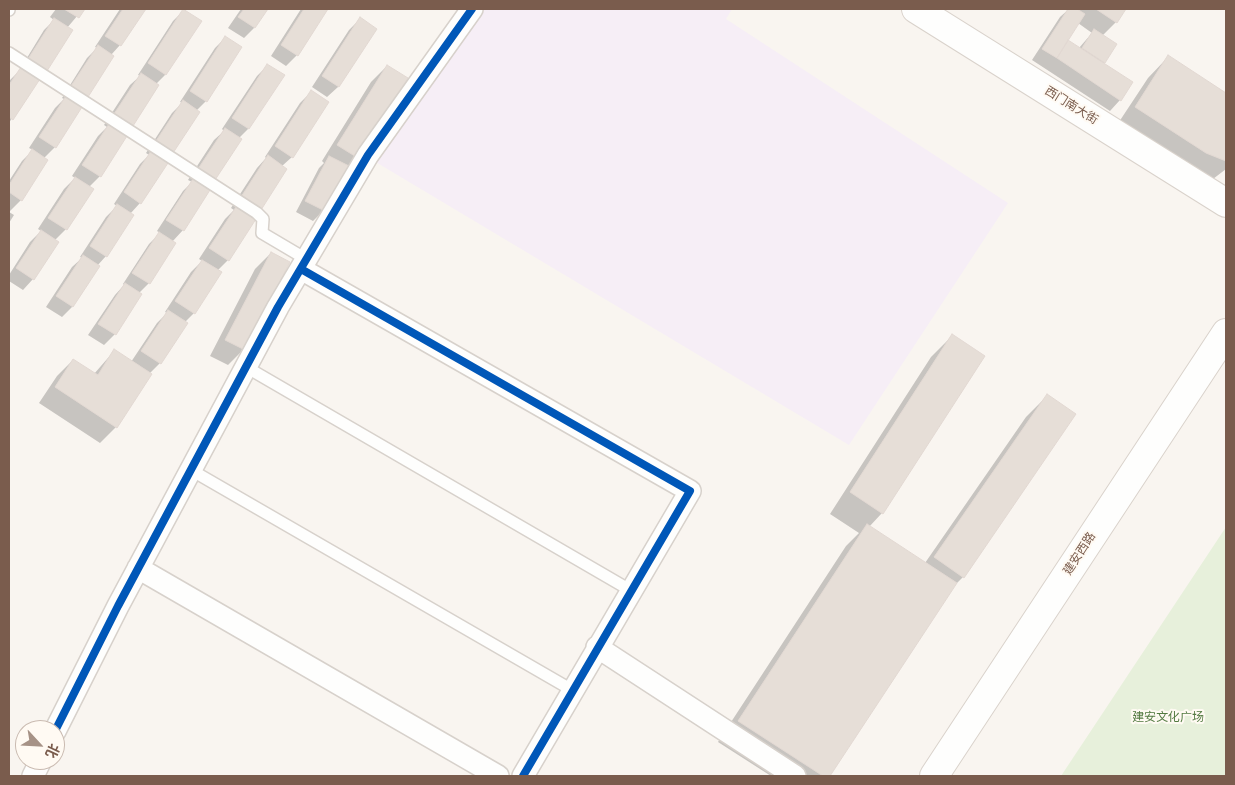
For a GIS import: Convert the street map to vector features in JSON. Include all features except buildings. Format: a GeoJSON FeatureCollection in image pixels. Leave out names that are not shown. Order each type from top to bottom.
{"type":"FeatureCollection","features":[{"type":"Feature","properties":{"kind":"main road","name":"西门南大街"},"geometry":{"type":"LineString","coordinates":[[916,9],[1226,203]]}},
{"type":"Feature","properties":{"kind":"main road","name":"建安西路"},"geometry":{"type":"LineString","coordinates":[[934,776],[1226,333]]}},
{"type":"Feature","properties":{"kind":"street"},"geometry":{"type":"LineString","coordinates":[[61,720],[138,568],[246,367],[304,264],[368,155],[472,9]]}},
{"type":"Feature","properties":{"kind":"street"},"geometry":{"type":"LineString","coordinates":[[304,264],[690,491],[522,776]]}},
{"type":"Feature","properties":{"kind":"street"},"geometry":{"type":"LineString","coordinates":[[138,568],[498,776]]}},
{"type":"Feature","properties":{"kind":"street"},"geometry":{"type":"LineString","coordinates":[[597,647],[795,776]]}},
{"type":"Feature","properties":{"kind":"lane"},"geometry":{"type":"LineString","coordinates":[[9,52],[258,213],[263,219],[262,233],[304,264]]}},
{"type":"Feature","properties":{"kind":"lane"},"geometry":{"type":"LineString","coordinates":[[246,367],[630,590]]}},
{"type":"Feature","properties":{"kind":"lane"},"geometry":{"type":"LineString","coordinates":[[191,470],[572,690]]}},
{"type":"Feature","properties":{"kind":"shaded area"},"geometry":{"type":"Polygon","coordinates":[[[478,9],[732,9],[726,19],[1008,203],[849,445],[374,161],[478,9]]]}},
{"type":"Feature","properties":{"kind":"green space","name":"建安文化广场"},"geometry":{"type":"Polygon","coordinates":[[[1226,527],[1226,776],[1061,776],[1226,527]]]}},
{"type":"Feature","properties":{"kind":"cycle path"},"geometry":{"type":"LineString","coordinates":[[61,720],[118,606],[278,307],[368,155],[472,9]]}},
{"type":"Feature","properties":{"kind":"cycle path"},"geometry":{"type":"LineString","coordinates":[[301,269],[690,491],[523,776]]}}]}
